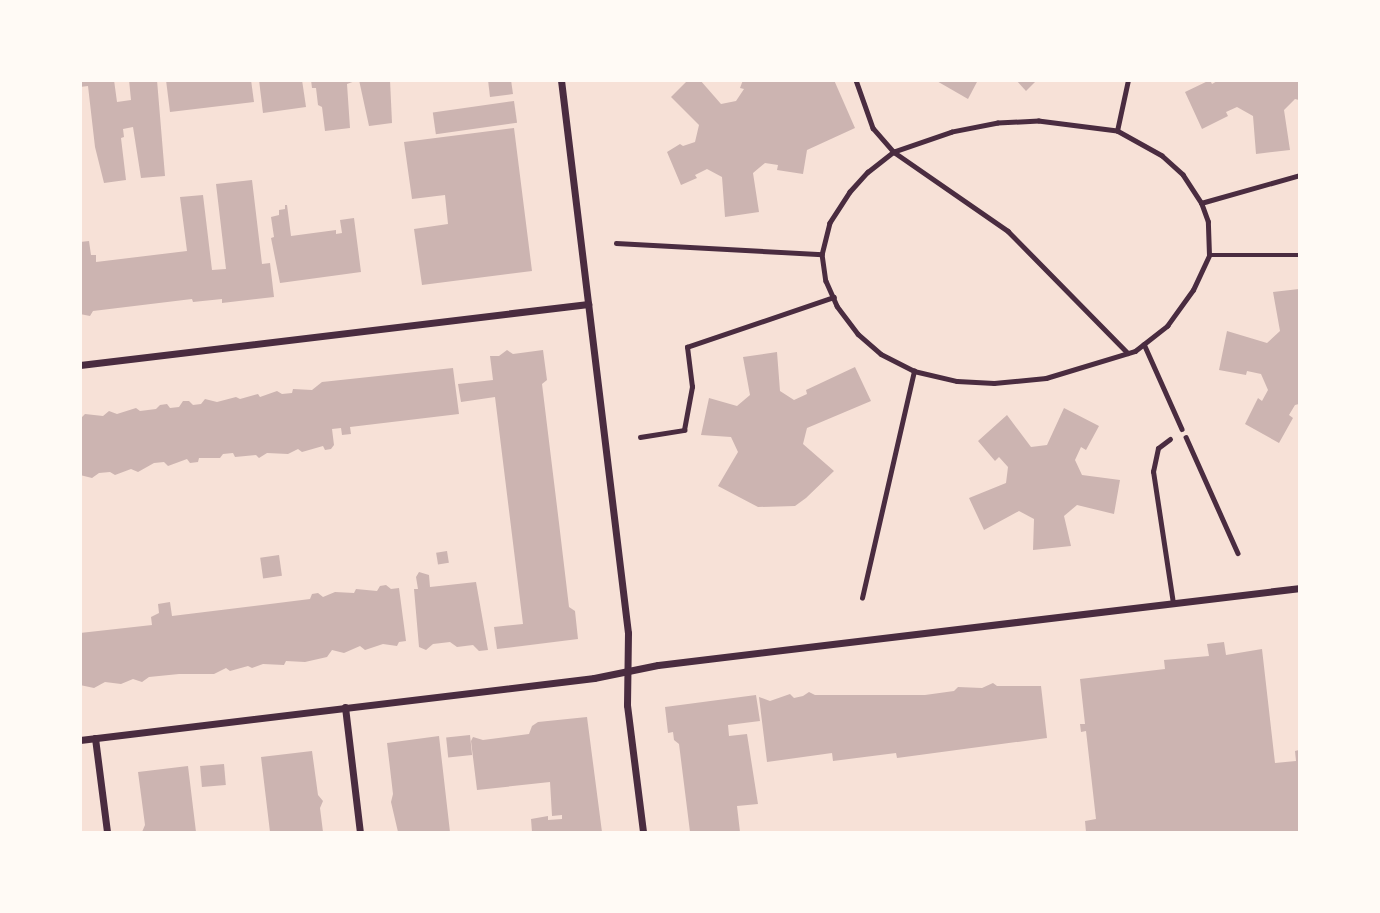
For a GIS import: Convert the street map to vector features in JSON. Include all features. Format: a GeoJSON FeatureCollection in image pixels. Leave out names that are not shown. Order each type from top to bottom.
{"type":"FeatureCollection","features":[{"type":"Feature","properties":{"kind":"street"},"geometry":{"type":"LineString","coordinates":[[561,80],[628,633],[627,705],[643,832]]}},
{"type":"Feature","properties":{"kind":"street"},"geometry":{"type":"LineString","coordinates":[[80,365],[588,304]]}},
{"type":"Feature","properties":{"kind":"street"},"geometry":{"type":"LineString","coordinates":[[80,740],[628,672],[658,665],[1300,588]]}},
{"type":"Feature","properties":{"kind":"street"},"geometry":{"type":"LineString","coordinates":[[345,707],[360,832]]}},
{"type":"Feature","properties":{"kind":"street"},"geometry":{"type":"LineString","coordinates":[[95,738],[107,832]]}},
{"type":"Feature","properties":{"kind":"lane"},"geometry":{"type":"LineString","coordinates":[[1170,439],[1158,448],[1153,471],[1173,603]]}},
{"type":"Feature","properties":{"kind":"path"},"geometry":{"type":"LineString","coordinates":[[856,80],[873,128],[894,152],[1008,231],[1128,353]]}},
{"type":"Feature","properties":{"kind":"path"},"geometry":{"type":"LineString","coordinates":[[1117,131],[1128,80]]}},
{"type":"Feature","properties":{"kind":"path"},"geometry":{"type":"LineString","coordinates":[[1039,121],[1117,131],[1162,156],[1183,175],[1201,203],[1208,222],[1209,255],[1193,290],[1167,326],[1128,353],[1045,378],[993,383],[957,381],[914,371],[881,354],[858,334],[826,281],[822,254],[830,223],[850,192],[868,172],[894,152],[952,132],[998,123],[1039,121]]}},
{"type":"Feature","properties":{"kind":"path"},"geometry":{"type":"LineString","coordinates":[[1201,203],[1300,175]]}},
{"type":"Feature","properties":{"kind":"path"},"geometry":{"type":"LineString","coordinates":[[616,243],[822,254]]}},
{"type":"Feature","properties":{"kind":"path"},"geometry":{"type":"LineString","coordinates":[[1209,255],[1300,255]]}},
{"type":"Feature","properties":{"kind":"path"},"geometry":{"type":"LineString","coordinates":[[640,437],[684,430],[692,387],[688,347],[834,297]]}},
{"type":"Feature","properties":{"kind":"path"},"geometry":{"type":"LineString","coordinates":[[1144,344],[1238,553]]}},
{"type":"Feature","properties":{"kind":"path"},"geometry":{"type":"LineString","coordinates":[[862,598],[914,371]]}},
{"type":"Feature","properties":{"kind":"building"},"geometry":{"type":"Polygon","coordinates":[[[80,80],[114,80],[117,102],[131,100],[129,80],[157,80],[165,176],[141,178],[133,127],[123,129],[124,137],[121,138],[126,180],[104,183],[95,147],[88,86],[80,87],[80,80]]]}},
{"type":"Feature","properties":{"kind":"building"},"geometry":{"type":"Polygon","coordinates":[[[166,80],[251,80],[254,102],[170,112],[166,80]]]}},
{"type":"Feature","properties":{"kind":"building"},"geometry":{"type":"Polygon","coordinates":[[[259,80],[302,80],[306,107],[263,113],[259,80]]]}},
{"type":"Feature","properties":{"kind":"building"},"geometry":{"type":"Polygon","coordinates":[[[311,80],[358,80],[347,84],[350,128],[325,131],[322,107],[318,105],[316,88],[312,88],[311,80]]]}},
{"type":"Feature","properties":{"kind":"building"},"geometry":{"type":"Polygon","coordinates":[[[359,80],[390,80],[392,123],[369,126],[359,80]]]}},
{"type":"Feature","properties":{"kind":"building"},"geometry":{"type":"Polygon","coordinates":[[[488,80],[511,80],[513,94],[490,97],[488,80]]]}},
{"type":"Feature","properties":{"kind":"building"},"geometry":{"type":"Polygon","coordinates":[[[688,80],[700,80],[721,104],[736,101],[744,89],[740,88],[743,80],[834,80],[855,128],[807,150],[803,174],[777,170],[778,165],[765,163],[753,173],[759,212],[725,217],[722,177],[707,169],[695,175],[697,178],[681,185],[667,152],[680,144],[683,146],[695,142],[699,125],[671,97],[688,80]]]}},
{"type":"Feature","properties":{"kind":"building"},"geometry":{"type":"Polygon","coordinates":[[[935,80],[978,80],[968,99],[935,80]]]}},
{"type":"Feature","properties":{"kind":"building"},"geometry":{"type":"Polygon","coordinates":[[[1016,80],[1037,80],[1026,91],[1016,80]]]}},
{"type":"Feature","properties":{"kind":"building"},"geometry":{"type":"Polygon","coordinates":[[[1210,80],[1212,84],[1219,80],[1299,80],[1299,100],[1295,99],[1284,110],[1290,150],[1256,154],[1253,116],[1237,107],[1226,112],[1228,116],[1202,129],[1185,92],[1210,80]]]}},
{"type":"Feature","properties":{"kind":"building"},"geometry":{"type":"Polygon","coordinates":[[[514,101],[517,123],[436,134],[433,112],[514,101]]]}},
{"type":"Feature","properties":{"kind":"building"},"geometry":{"type":"Polygon","coordinates":[[[514,128],[532,271],[422,285],[414,229],[448,224],[445,195],[412,199],[404,142],[514,128]]]}},
{"type":"Feature","properties":{"kind":"building"},"geometry":{"type":"Polygon","coordinates":[[[252,180],[262,264],[270,263],[274,297],[222,303],[222,299],[193,302],[192,299],[93,311],[90,316],[80,314],[80,242],[89,241],[91,255],[96,255],[96,262],[187,251],[180,197],[203,195],[212,270],[226,269],[216,184],[252,180]]]}},
{"type":"Feature","properties":{"kind":"building"},"geometry":{"type":"Polygon","coordinates":[[[285,205],[291,236],[336,230],[336,234],[342,233],[340,220],[354,218],[361,272],[280,283],[271,238],[274,237],[271,217],[279,215],[279,210],[285,209],[285,205]]]}},
{"type":"Feature","properties":{"kind":"building"},"geometry":{"type":"Polygon","coordinates":[[[1299,289],[1299,404],[1295,405],[1289,415],[1293,418],[1279,443],[1245,424],[1258,398],[1262,401],[1268,390],[1261,374],[1247,371],[1246,375],[1219,370],[1227,331],[1267,343],[1280,331],[1273,292],[1299,289]]]}},
{"type":"Feature","properties":{"kind":"building"},"geometry":{"type":"Polygon","coordinates":[[[507,350],[513,354],[543,350],[547,380],[542,384],[569,607],[575,611],[578,639],[497,649],[494,627],[523,624],[495,397],[461,402],[458,384],[493,380],[490,356],[499,356],[507,350]]]}},
{"type":"Feature","properties":{"kind":"building"},"geometry":{"type":"Polygon","coordinates":[[[777,352],[780,391],[794,400],[807,394],[806,390],[855,367],[871,401],[807,428],[803,444],[834,471],[806,498],[795,506],[758,507],[718,486],[738,452],[731,437],[701,435],[709,398],[737,406],[750,395],[743,357],[777,352]]]}},
{"type":"Feature","properties":{"kind":"building"},"geometry":{"type":"Polygon","coordinates":[[[453,368],[459,414],[350,427],[351,434],[342,435],[341,428],[332,429],[334,445],[325,450],[323,446],[302,452],[298,449],[288,454],[267,453],[259,458],[256,455],[235,457],[233,453],[223,454],[220,458],[199,458],[198,462],[190,463],[187,459],[168,466],[164,462],[154,463],[138,472],[131,469],[115,475],[110,472],[99,473],[92,478],[80,475],[80,419],[85,414],[103,416],[109,411],[117,414],[136,408],[140,411],[156,409],[167,404],[170,408],[179,407],[183,401],[189,401],[193,405],[201,404],[205,399],[217,402],[258,394],[260,397],[277,391],[282,394],[292,393],[293,389],[312,390],[322,382],[453,368]]]}},
{"type":"Feature","properties":{"kind":"building"},"geometry":{"type":"Polygon","coordinates":[[[1064,408],[1099,426],[1086,450],[1081,447],[1075,460],[1082,475],[1120,480],[1114,514],[1077,505],[1064,516],[1071,546],[1033,550],[1034,519],[1019,511],[984,530],[969,498],[1006,483],[1008,467],[999,457],[995,461],[978,441],[1007,415],[1031,447],[1047,445],[1064,408]]]}},
{"type":"Feature","properties":{"kind":"building"},"geometry":{"type":"Polygon","coordinates":[[[447,551],[449,563],[438,565],[436,553],[447,551]]]}},
{"type":"Feature","properties":{"kind":"building"},"geometry":{"type":"Polygon","coordinates":[[[279,555],[282,576],[263,578],[260,558],[279,555]]]}},
{"type":"Feature","properties":{"kind":"building"},"geometry":{"type":"Polygon","coordinates":[[[419,572],[429,575],[430,587],[476,582],[488,650],[479,651],[473,645],[457,647],[450,642],[433,644],[426,650],[419,647],[414,589],[418,589],[416,577],[419,572]]]}},
{"type":"Feature","properties":{"kind":"building"},"geometry":{"type":"Polygon","coordinates":[[[386,585],[391,589],[399,588],[406,641],[399,642],[397,646],[383,644],[365,650],[360,646],[344,653],[332,650],[327,657],[305,662],[286,661],[284,665],[263,664],[230,671],[226,668],[214,674],[149,677],[142,682],[133,679],[121,684],[105,682],[94,688],[80,685],[80,633],[152,625],[151,617],[159,613],[158,604],[170,602],[172,616],[310,599],[312,594],[318,593],[323,597],[335,592],[354,593],[356,589],[377,591],[380,586],[386,585]]]}},
{"type":"Feature","properties":{"kind":"building"},"geometry":{"type":"Polygon","coordinates":[[[1224,642],[1226,655],[1262,649],[1275,763],[1296,761],[1295,751],[1299,750],[1299,832],[1086,832],[1085,821],[1096,819],[1086,731],[1081,732],[1080,724],[1085,724],[1080,679],[1165,669],[1164,660],[1209,656],[1207,644],[1224,642]]]}},
{"type":"Feature","properties":{"kind":"building"},"geometry":{"type":"Polygon","coordinates":[[[993,683],[997,686],[1041,686],[1047,738],[897,758],[896,753],[833,761],[832,753],[767,762],[759,697],[770,701],[790,694],[794,698],[803,696],[809,692],[815,695],[925,695],[954,691],[958,687],[982,688],[993,683]]]}},
{"type":"Feature","properties":{"kind":"building"},"geometry":{"type":"Polygon","coordinates":[[[756,695],[760,721],[728,725],[729,736],[747,734],[758,804],[737,806],[740,832],[690,832],[679,744],[674,740],[673,732],[668,733],[665,707],[756,695]]]}},
{"type":"Feature","properties":{"kind":"building"},"geometry":{"type":"Polygon","coordinates":[[[587,717],[602,832],[532,832],[531,819],[548,816],[548,820],[562,819],[562,815],[552,816],[550,782],[477,790],[471,741],[473,737],[483,740],[529,734],[532,726],[538,722],[587,717]]]}},
{"type":"Feature","properties":{"kind":"building"},"geometry":{"type":"Polygon","coordinates":[[[470,735],[472,755],[448,757],[446,738],[470,735]]]}},
{"type":"Feature","properties":{"kind":"building"},"geometry":{"type":"Polygon","coordinates":[[[439,736],[450,832],[398,832],[391,802],[393,794],[387,743],[439,736]]]}},
{"type":"Feature","properties":{"kind":"building"},"geometry":{"type":"Polygon","coordinates":[[[312,751],[318,795],[323,801],[320,808],[323,832],[270,832],[261,757],[312,751]]]}},
{"type":"Feature","properties":{"kind":"building"},"geometry":{"type":"Polygon","coordinates":[[[224,764],[226,785],[202,787],[200,766],[224,764]]]}},
{"type":"Feature","properties":{"kind":"building"},"geometry":{"type":"Polygon","coordinates":[[[188,766],[196,832],[142,832],[145,825],[138,772],[188,766]]]}}]}
